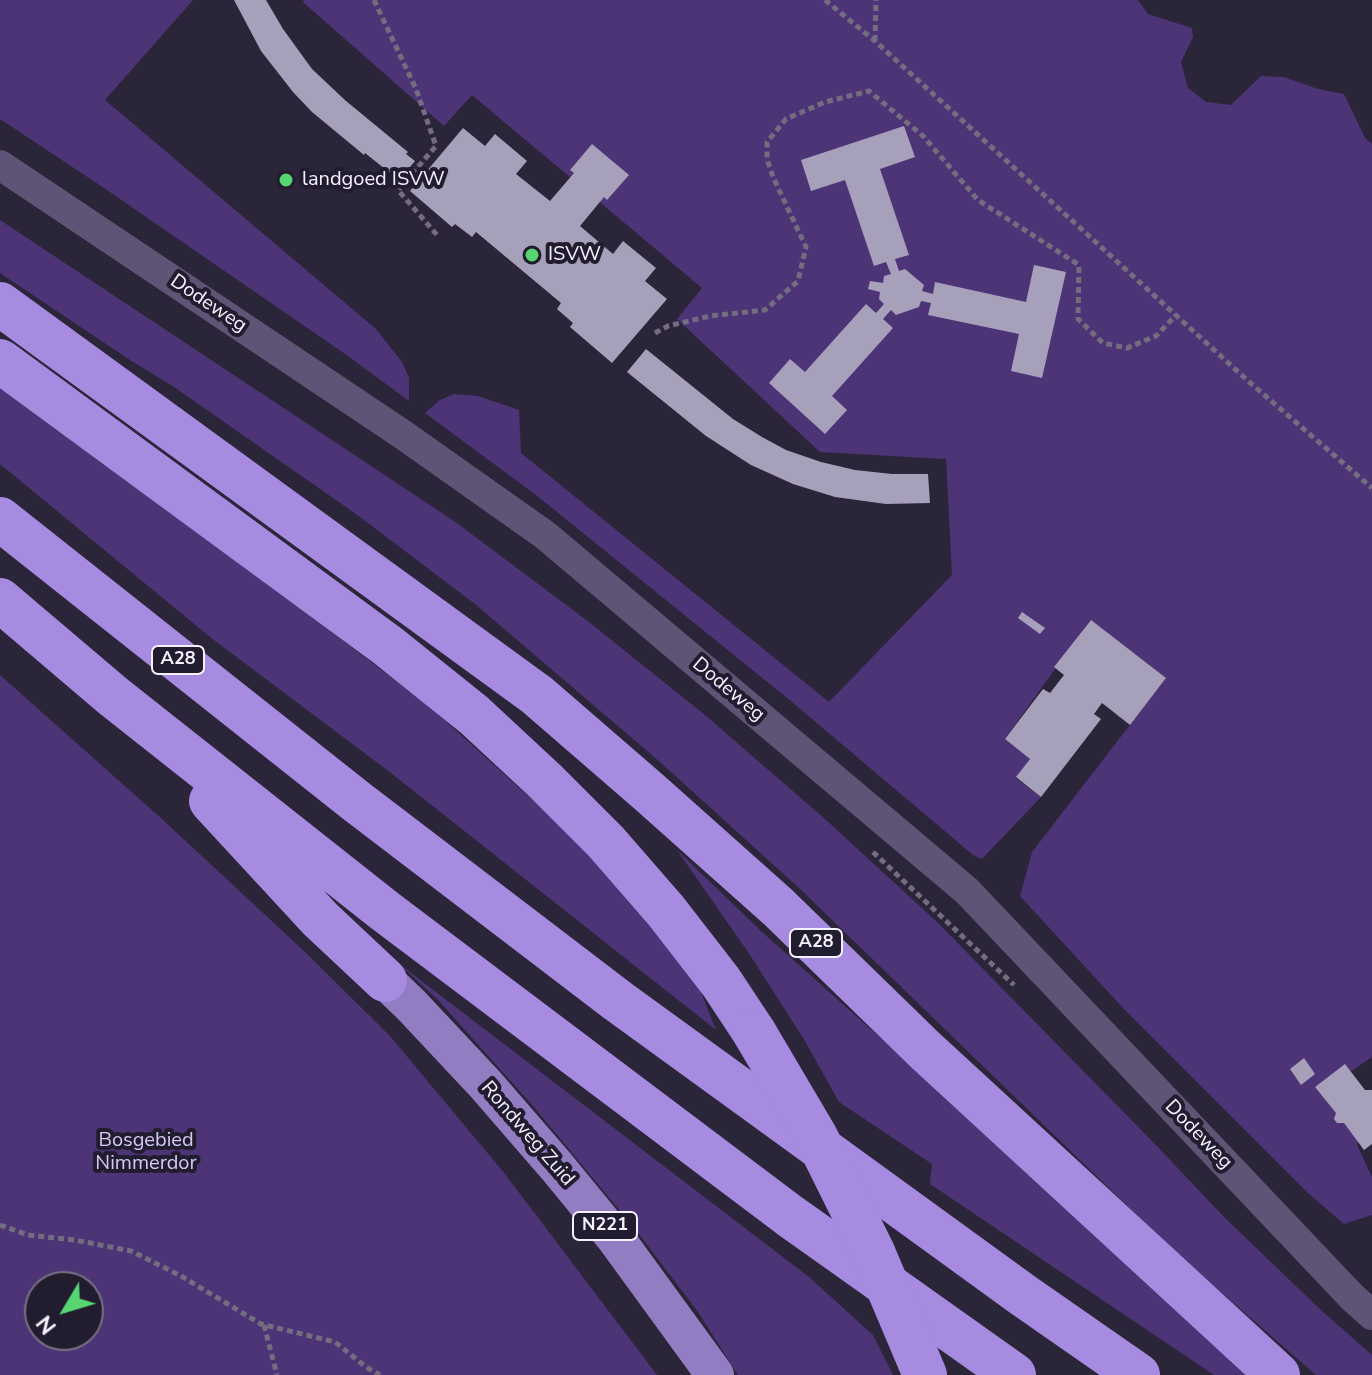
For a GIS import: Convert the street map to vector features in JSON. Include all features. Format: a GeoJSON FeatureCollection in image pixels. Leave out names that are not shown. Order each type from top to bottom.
{"type":"FeatureCollection","features":[{"type":"Feature","properties":{"kind":"highway","name":"A28"},"geometry":{"type":"LineString","coordinates":[[0,304],[537,695],[778,907],[925,1050],[1278,1375]]}},
{"type":"Feature","properties":{"kind":"highway","name":"A28"},"geometry":{"type":"LineString","coordinates":[[0,361],[388,646],[474,715],[606,842],[656,899],[721,982],[754,1032],[816,1137],[873,1252],[925,1375]]}},
{"type":"Feature","properties":{"kind":"highway","name":"A28"},"geometry":{"type":"LineString","coordinates":[[0,519],[356,801],[618,1001],[1138,1375]]}},
{"type":"Feature","properties":{"kind":"highway","name":"A28"},"geometry":{"type":"LineString","coordinates":[[329,542],[518,714],[580,779],[668,885],[734,974],[754,1032]]}},
{"type":"Feature","properties":{"kind":"highway"},"geometry":{"type":"LineString","coordinates":[[0,600],[113,696],[385,911],[790,1216],[1014,1375]]}},
{"type":"Feature","properties":{"kind":"highway"},"geometry":{"type":"LineString","coordinates":[[113,696],[320,919],[385,980]]}},
{"type":"Feature","properties":{"kind":"main road","name":"Rondweg Zuid"},"geometry":{"type":"LineString","coordinates":[[385,980],[486,1085],[557,1167],[616,1239],[715,1375]]}},
{"type":"Feature","properties":{"kind":"street","name":"Dodeweg"},"geometry":{"type":"LineString","coordinates":[[0,165],[402,434],[569,555],[967,891],[1372,1315]]}},
{"type":"Feature","properties":{"kind":"path"},"geometry":{"type":"LineString","coordinates":[[374,0],[416,89],[436,146],[398,190],[437,235]]}},
{"type":"Feature","properties":{"kind":"path"},"geometry":{"type":"LineString","coordinates":[[825,0],[875,41],[1247,380],[1372,488]]}},
{"type":"Feature","properties":{"kind":"path"},"geometry":{"type":"LineString","coordinates":[[875,41],[876,0]]}},
{"type":"Feature","properties":{"kind":"path"},"geometry":{"type":"LineString","coordinates":[[655,333],[668,326],[710,316],[765,310],[798,281],[806,247],[773,177],[767,159],[767,142],[786,119],[825,102],[869,91],[923,136],[978,200],[1079,265],[1078,319],[1103,343],[1127,348],[1156,336],[1176,315]]}},
{"type":"Feature","properties":{"kind":"path"},"geometry":{"type":"LineString","coordinates":[[866,845],[1024,995]]}},
{"type":"Feature","properties":{"kind":"path"},"geometry":{"type":"LineString","coordinates":[[0,1225],[28,1235],[131,1251],[181,1276],[264,1325],[335,1342],[380,1375]]}},
{"type":"Feature","properties":{"kind":"path"},"geometry":{"type":"LineString","coordinates":[[264,1325],[277,1375]]}},
{"type":"Feature","properties":{"kind":"green space"},"geometry":{"type":"Polygon","coordinates":[[[0,0],[193,0],[105,100],[376,329],[402,362],[409,378],[409,401],[348,356],[0,119],[0,0]]]}},
{"type":"Feature","properties":{"kind":"green space"},"geometry":{"type":"Polygon","coordinates":[[[303,0],[1138,0],[1148,14],[1192,28],[1193,37],[1181,62],[1188,88],[1206,102],[1231,105],[1261,76],[1284,77],[1344,94],[1365,138],[1372,144],[1372,1057],[1347,1074],[1359,1134],[1357,1145],[1372,1177],[1372,1215],[1344,1224],[1309,1194],[1123,1008],[1020,896],[1032,852],[1166,678],[1090,620],[1005,739],[1030,759],[1016,778],[1041,797],[982,859],[973,855],[792,702],[536,495],[425,413],[440,400],[454,394],[478,396],[519,410],[521,453],[829,702],[952,575],[946,459],[820,452],[677,319],[702,288],[472,95],[444,126],[303,0]]]}},
{"type":"Feature","properties":{"kind":"green space"},"geometry":{"type":"Polygon","coordinates":[[[0,220],[454,521],[589,622],[705,715],[936,921],[1225,1218],[1372,1355],[1372,1375],[1316,1375],[1176,1253],[799,888],[660,762],[475,604],[356,514],[174,387],[0,273],[0,220]]]}},
{"type":"Feature","properties":{"kind":"green space"},"geometry":{"type":"Polygon","coordinates":[[[0,385],[430,707],[591,853],[652,924],[699,987],[716,1030],[391,773],[210,637],[0,464],[0,385]]]}},
{"type":"Feature","properties":{"kind":"green space","name":"Bosgebied Nimmerdor"},"geometry":{"type":"Polygon","coordinates":[[[0,675],[162,819],[390,1036],[505,1174],[657,1375],[0,1375],[0,675]]]}},
{"type":"Feature","properties":{"kind":"green space"},"geometry":{"type":"Polygon","coordinates":[[[677,850],[762,932],[1258,1375],[1214,1375],[930,1184],[932,1164],[839,1102],[805,1041],[748,952],[677,850]]]}},
{"type":"Feature","properties":{"kind":"green space"},"geometry":{"type":"Polygon","coordinates":[[[398,963],[809,1277],[873,1335],[893,1375],[738,1375],[698,1312],[635,1229],[533,1106],[438,1000],[398,963]]]}},
{"type":"Feature","properties":{"kind":"building"},"geometry":{"type":"Polygon","coordinates":[[[234,0],[266,0],[312,69],[408,152],[406,154],[415,161],[400,179],[364,155],[293,92],[261,51],[234,0]]]}},
{"type":"Feature","properties":{"kind":"building"},"geometry":{"type":"Polygon","coordinates":[[[904,126],[915,157],[880,169],[909,255],[895,259],[899,271],[905,269],[924,285],[922,291],[933,294],[935,282],[1026,302],[1034,265],[1066,272],[1042,378],[1011,371],[1019,334],[928,315],[931,303],[921,301],[919,307],[896,315],[891,310],[883,319],[893,328],[832,396],[847,410],[825,434],[769,383],[790,359],[805,372],[866,304],[876,313],[884,304],[879,299],[880,292],[868,289],[870,281],[883,283],[884,276],[891,274],[886,262],[874,266],[845,180],[811,191],[801,160],[904,126]]]}},
{"type":"Feature","properties":{"kind":"building"},"geometry":{"type":"Polygon","coordinates":[[[463,128],[485,146],[495,134],[527,161],[516,174],[550,201],[574,173],[570,170],[592,144],[629,175],[607,200],[604,197],[580,226],[613,254],[623,241],[656,268],[645,281],[667,299],[612,363],[570,327],[573,323],[557,309],[561,303],[476,232],[472,237],[455,224],[452,227],[410,191],[463,128]]]}},
{"type":"Feature","properties":{"kind":"building"},"geometry":{"type":"Polygon","coordinates":[[[646,349],[733,419],[786,450],[855,470],[928,474],[930,503],[886,504],[835,497],[793,484],[751,465],[706,436],[627,372],[646,349]]]}},
{"type":"Feature","properties":{"kind":"building"},"geometry":{"type":"Polygon","coordinates":[[[1022,612],[1045,628],[1040,634],[1018,618],[1022,612]]]}},
{"type":"Feature","properties":{"kind":"building"},"geometry":{"type":"Polygon","coordinates":[[[1091,620],[1166,678],[1130,725],[1102,703],[1094,714],[1101,719],[1041,797],[1016,777],[1030,759],[1005,739],[1043,689],[1050,693],[1064,675],[1054,667],[1091,620]]]}},
{"type":"Feature","properties":{"kind":"building"},"geometry":{"type":"Polygon","coordinates":[[[1304,1058],[1315,1074],[1301,1085],[1290,1069],[1304,1058]]]}},
{"type":"Feature","properties":{"kind":"building"},"geometry":{"type":"Polygon","coordinates":[[[1345,1064],[1365,1090],[1372,1090],[1372,1144],[1364,1150],[1344,1123],[1337,1123],[1334,1119],[1336,1113],[1315,1087],[1345,1064]]]}},
{"type":"Feature","properties":{"kind":"place","name":"landgoed ISVW"},"geometry":{"type":"Point","coordinates":[286,180]}},
{"type":"Feature","properties":{"kind":"place","name":"ISVW"},"geometry":{"type":"Point","coordinates":[532,255]}}]}
